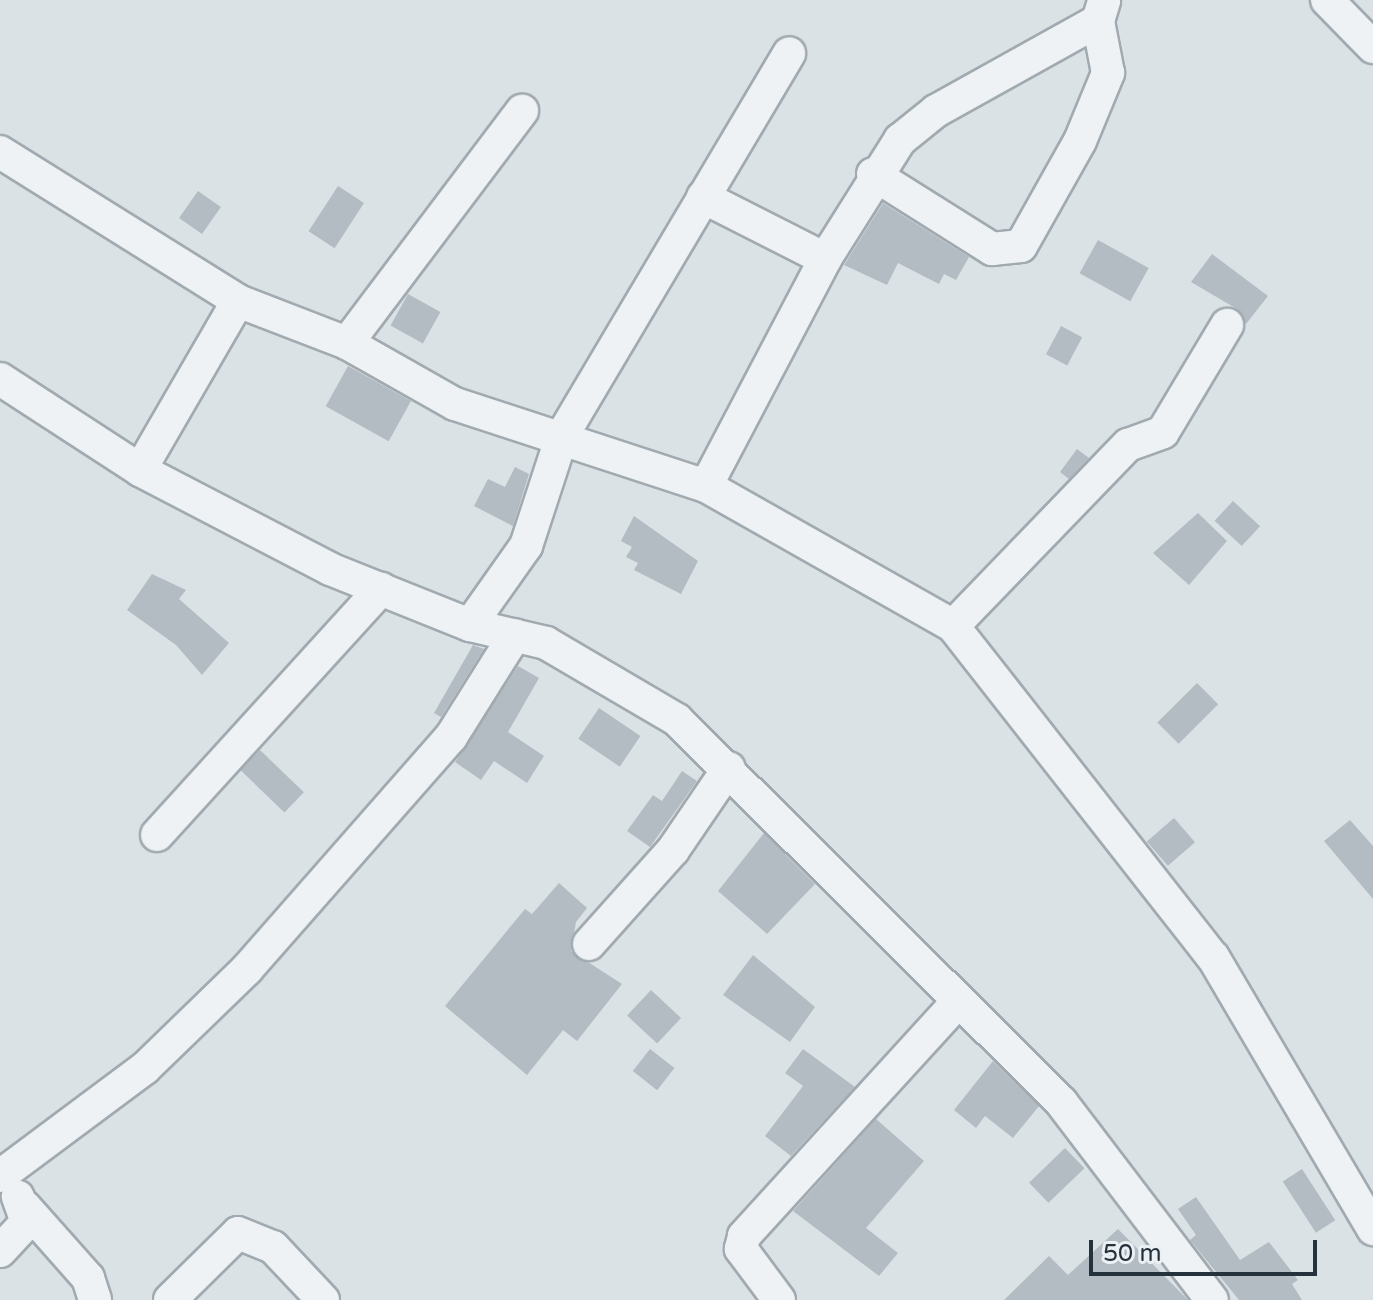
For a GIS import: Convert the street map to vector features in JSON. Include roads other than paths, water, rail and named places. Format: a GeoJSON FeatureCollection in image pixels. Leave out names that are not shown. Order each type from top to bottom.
{"type":"FeatureCollection","features":[{"type":"Feature","properties":{"kind":"street"},"geometry":{"type":"LineString","coordinates":[[1327,0],[1373,47]]}},
{"type":"Feature","properties":{"kind":"street"},"geometry":{"type":"LineString","coordinates":[[706,486],[873,174],[936,111],[1102,10],[1108,73],[1036,229],[1014,251],[992,249],[873,174]]}},
{"type":"Feature","properties":{"kind":"street"},"geometry":{"type":"LineString","coordinates":[[470,625],[526,546],[562,436],[789,53]]}},
{"type":"Feature","properties":{"kind":"street"},"geometry":{"type":"LineString","coordinates":[[347,343],[522,111]]}},
{"type":"Feature","properties":{"kind":"street"},"geometry":{"type":"LineString","coordinates":[[0,152],[238,301],[347,343],[455,404],[562,436],[706,486],[953,626],[1213,957],[1369,1214]]}},
{"type":"Feature","properties":{"kind":"street"},"geometry":{"type":"LineString","coordinates":[[703,197],[825,259]]}},
{"type":"Feature","properties":{"kind":"street"},"geometry":{"type":"LineString","coordinates":[[140,470],[238,301]]}},
{"type":"Feature","properties":{"kind":"street"},"geometry":{"type":"LineString","coordinates":[[953,626],[1128,445],[1163,432],[1227,325]]}},
{"type":"Feature","properties":{"kind":"street"},"geometry":{"type":"LineString","coordinates":[[0,379],[140,470],[381,589],[470,625],[546,643],[677,720],[879,916],[956,1004],[1061,1102],[1212,1300]]}},
{"type":"Feature","properties":{"kind":"street"},"geometry":{"type":"LineString","coordinates":[[157,835],[381,589]]}},
{"type":"Feature","properties":{"kind":"street"},"geometry":{"type":"LineString","coordinates":[[95,1300],[82,1269],[0,1176],[145,1068],[247,969],[451,737],[515,635]]}},
{"type":"Feature","properties":{"kind":"street"},"geometry":{"type":"LineString","coordinates":[[589,944],[673,850],[729,768]]}},
{"type":"Feature","properties":{"kind":"street"},"geometry":{"type":"LineString","coordinates":[[779,1300],[741,1249],[744,1236],[956,1004]]}},
{"type":"Feature","properties":{"kind":"street"},"geometry":{"type":"LineString","coordinates":[[0,1251],[22,1231],[25,1207]]}},
{"type":"Feature","properties":{"kind":"street"},"geometry":{"type":"LineString","coordinates":[[170,1300],[238,1233],[273,1247],[323,1300]]}}]}
